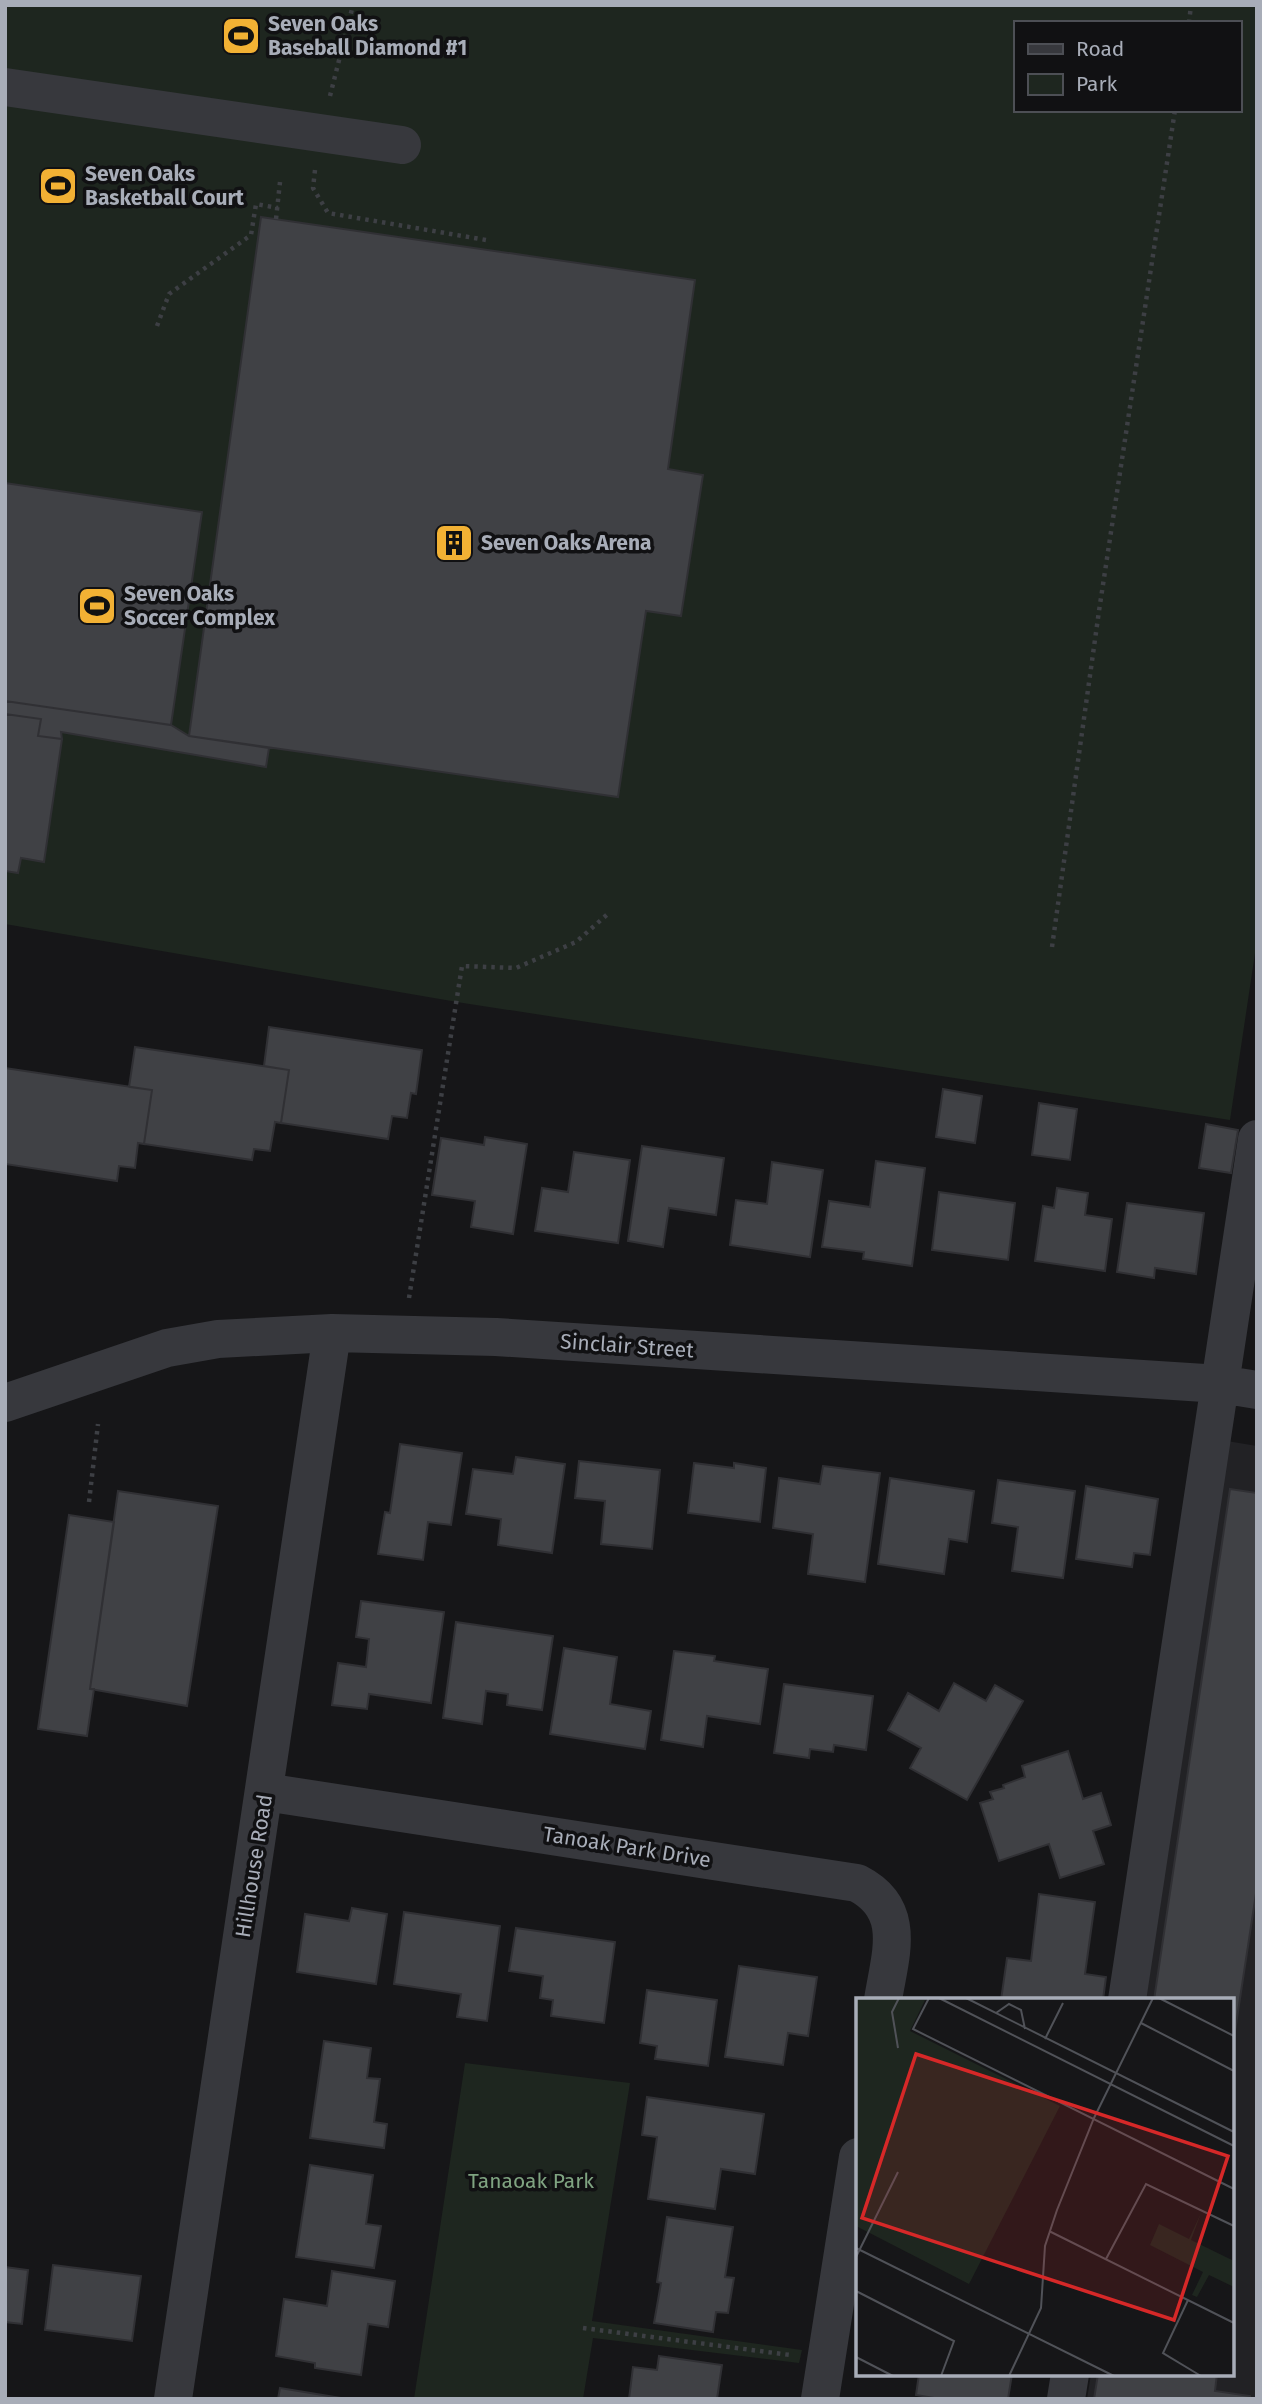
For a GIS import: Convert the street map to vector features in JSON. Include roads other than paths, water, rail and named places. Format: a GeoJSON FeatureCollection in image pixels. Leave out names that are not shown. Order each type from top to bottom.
{"type":"FeatureCollection","features":[{"type":"Feature","properties":{"kind":"street"},"geometry":{"type":"LineString","coordinates":[[5,87],[402,145]]}},
{"type":"Feature","properties":{"kind":"street"},"geometry":{"type":"LineString","coordinates":[[1127,1998],[1238,1387],[1257,1139]]}},
{"type":"Feature","properties":{"kind":"street","name":"Sinclair Street"},"geometry":{"type":"LineString","coordinates":[[5,1403],[167,1348],[218,1339],[332,1333],[403,1333],[1238,1387]]}},
{"type":"Feature","properties":{"kind":"street","name":"Hillhouse Road"},"geometry":{"type":"LineString","coordinates":[[173,2399],[332,1333]]}},
{"type":"Feature","properties":{"kind":"street","name":"Tanoak Park Drive"},"geometry":{"type":"LineString","coordinates":[[265,1792],[858,1883],[880,1898],[891,1924],[893,1938],[883,1998]]}},
{"type":"Feature","properties":{"kind":"street"},"geometry":{"type":"LineString","coordinates":[[820,2399],[856,2170]]}},
{"type":"Feature","properties":{"kind":"street"},"geometry":{"type":"LineString","coordinates":[[1066,2399],[1070,2376]]}},
{"type":"Feature","properties":{"kind":"place","name":"Seven Oaks Baseball Diamond #1"},"geometry":{"type":"Point","coordinates":[241,36]}},
{"type":"Feature","properties":{"kind":"place","name":"Seven Oaks Basketball Court"},"geometry":{"type":"Point","coordinates":[58,186]}},
{"type":"Feature","properties":{"kind":"place","name":"Seven Oaks Arena"},"geometry":{"type":"Point","coordinates":[454,543]}},
{"type":"Feature","properties":{"kind":"place","name":"Seven Oaks Soccer Complex"},"geometry":{"type":"Point","coordinates":[97,606]}},
{"type":"Feature","properties":{"kind":"park label","name":"Tanaoak Park"},"geometry":{"type":"Point","coordinates":[531,2181]}}]}
